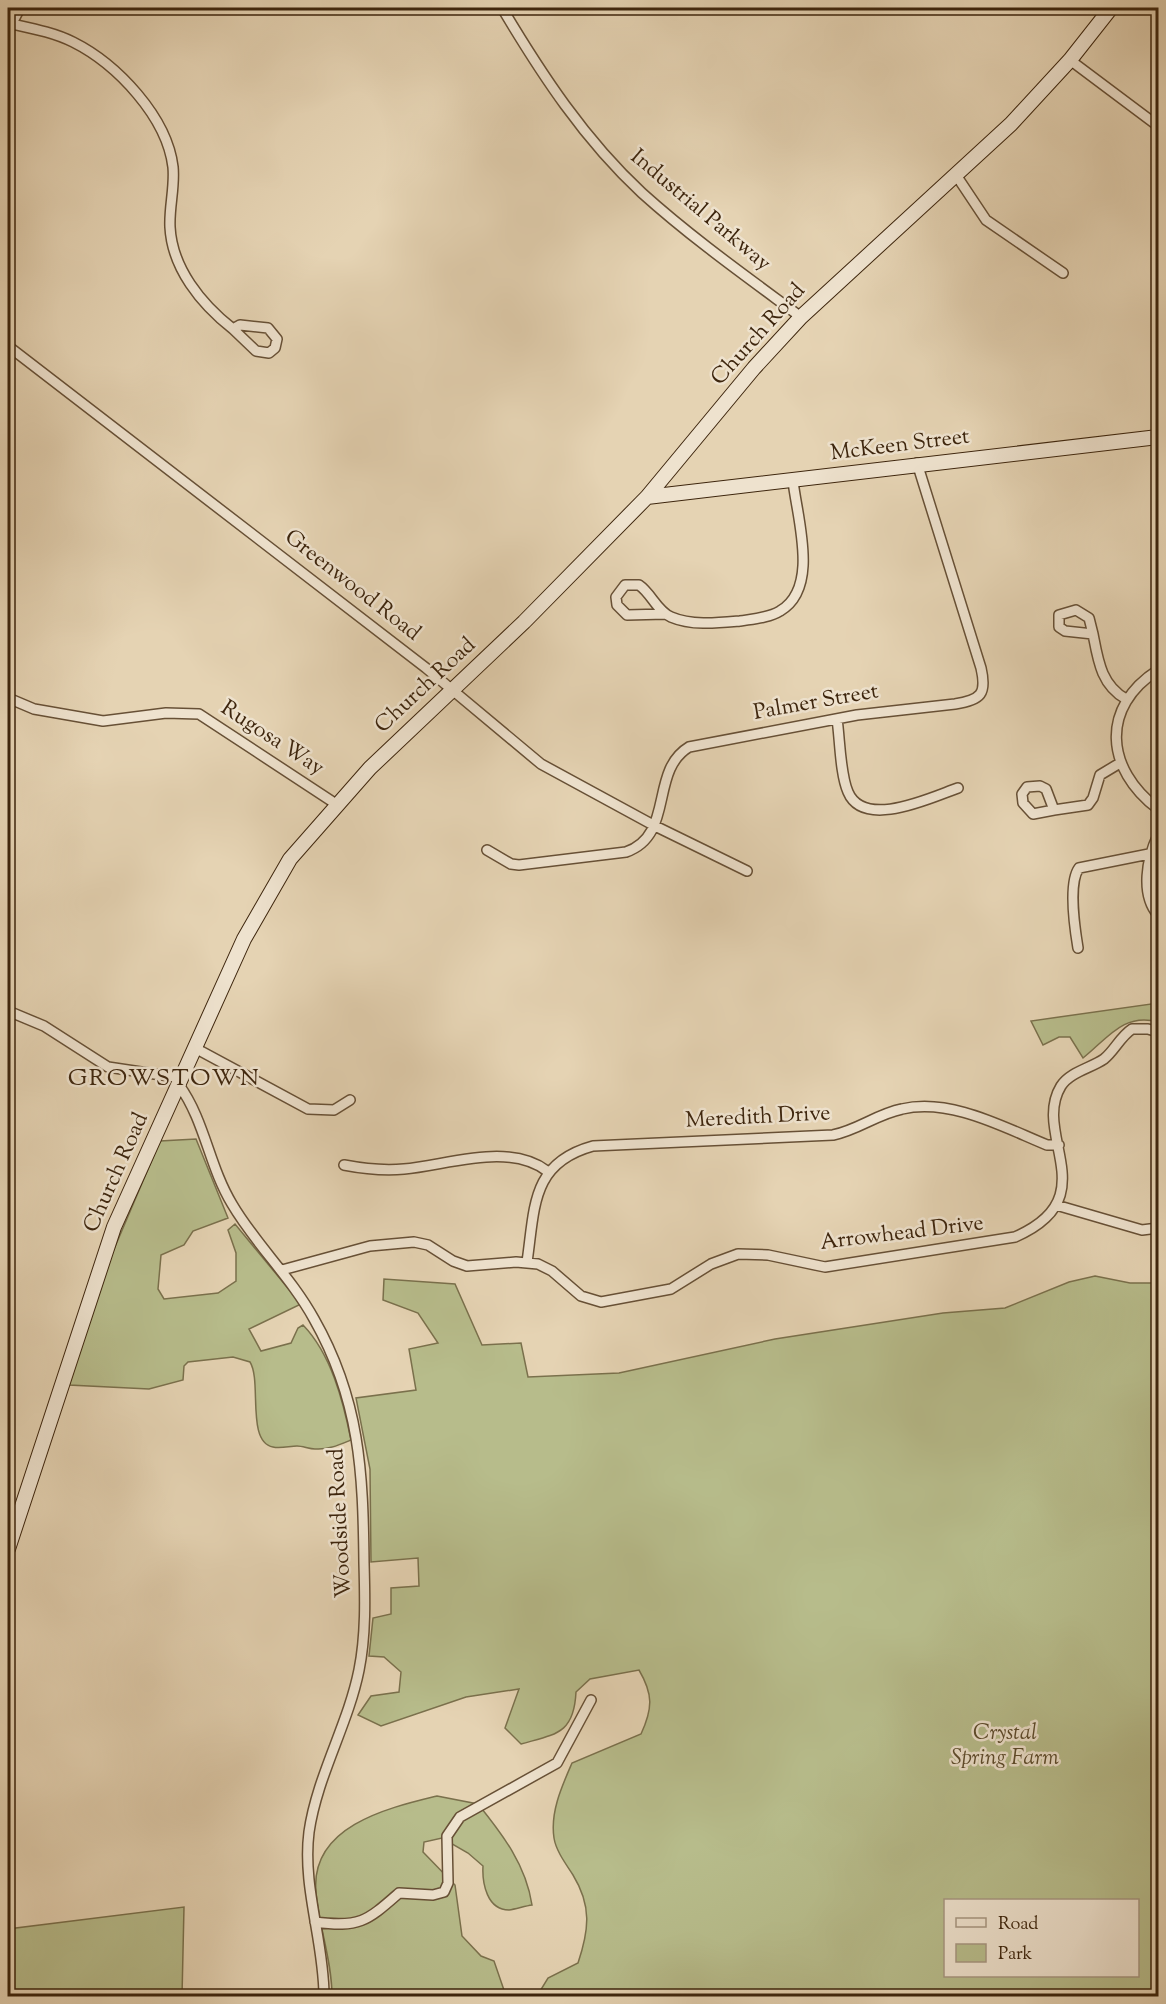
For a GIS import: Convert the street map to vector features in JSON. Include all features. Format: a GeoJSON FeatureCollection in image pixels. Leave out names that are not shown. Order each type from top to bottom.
{"type":"FeatureCollection","features":[{"type":"Feature","properties":{"kind":"street"},"geometry":{"type":"LineString","coordinates":[[20,8],[9,26],[58,36],[86,49],[110,69],[154,116],[163,131],[173,168],[170,226],[178,261],[205,303],[233,329]]}},
{"type":"Feature","properties":{"kind":"street","name":"Industrial Parkway"},"geometry":{"type":"LineString","coordinates":[[502,8],[556,94],[619,170],[688,232],[801,317]]}},
{"type":"Feature","properties":{"kind":"street","name":"Church Road"},"geometry":{"type":"LineString","coordinates":[[8,1550],[107,1245],[261,906],[291,859],[336,804],[524,622],[647,497],[754,368],[801,317],[1011,124],[1070,60],[1111,8]]}},
{"type":"Feature","properties":{"kind":"street"},"geometry":{"type":"LineString","coordinates":[[1070,60],[1158,126]]}},
{"type":"Feature","properties":{"kind":"street"},"geometry":{"type":"LineString","coordinates":[[956,176],[986,220],[1063,273]]}},
{"type":"Feature","properties":{"kind":"street","name":"Greenwood Road"},"geometry":{"type":"LineString","coordinates":[[8,346],[453,690],[541,764],[655,826],[747,871]]}},
{"type":"Feature","properties":{"kind":"street","name":"McKeen Street"},"geometry":{"type":"LineString","coordinates":[[647,497],[793,481],[917,463],[1158,437]]}},
{"type":"Feature","properties":{"kind":"street","name":"Palmer Street"},"geometry":{"type":"LineString","coordinates":[[488,850],[511,864],[519,865],[618,854],[638,847],[655,826],[668,770],[672,762],[689,747],[837,719],[970,702],[978,697],[984,687],[981,668],[917,463]]}},
{"type":"Feature","properties":{"kind":"street"},"geometry":{"type":"LineString","coordinates":[[665,614],[627,615],[617,605],[616,597],[625,585],[639,585],[665,614],[678,620],[699,623],[727,622],[770,615],[778,613],[791,602],[801,585],[804,566],[793,481]]}},
{"type":"Feature","properties":{"kind":"street"},"geometry":{"type":"LineString","coordinates":[[1093,634],[1105,680],[1116,694],[1126,699]]}},
{"type":"Feature","properties":{"kind":"street"},"geometry":{"type":"LineString","coordinates":[[1158,670],[1126,699],[1116,736],[1120,763],[1139,792],[1158,809]]}},
{"type":"Feature","properties":{"kind":"street","name":"Rugosa Way"},"geometry":{"type":"LineString","coordinates":[[8,698],[34,709],[103,722],[166,713],[199,714],[336,804]]}},
{"type":"Feature","properties":{"kind":"street"},"geometry":{"type":"LineString","coordinates":[[837,719],[848,792],[858,804],[871,810],[885,811],[958,788]]}},
{"type":"Feature","properties":{"kind":"street"},"geometry":{"type":"LineString","coordinates":[[1054,810],[1088,805],[1093,798],[1100,775],[1120,763]]}},
{"type":"Feature","properties":{"kind":"street"},"geometry":{"type":"LineString","coordinates":[[1158,835],[1149,854],[1149,893],[1158,915]]}},
{"type":"Feature","properties":{"kind":"street"},"geometry":{"type":"LineString","coordinates":[[1078,948],[1074,910],[1076,872],[1079,868],[1149,854]]}},
{"type":"Feature","properties":{"kind":"street"},"geometry":{"type":"LineString","coordinates":[[8,1011],[44,1026],[108,1067],[180,1082]]}},
{"type":"Feature","properties":{"kind":"street"},"geometry":{"type":"LineString","coordinates":[[1158,1032],[1148,1029],[1132,1029],[1104,1058],[1075,1074],[1061,1086],[1055,1108],[1063,1172],[1056,1205],[1142,1230],[1158,1228]]}},
{"type":"Feature","properties":{"kind":"street"},"geometry":{"type":"LineString","coordinates":[[195,1048],[308,1109],[334,1110],[350,1100]]}},
{"type":"Feature","properties":{"kind":"street","name":"Woodside Road"},"geometry":{"type":"LineString","coordinates":[[180,1082],[197,1115],[230,1202],[282,1270],[314,1318],[330,1351],[352,1413],[362,1470],[365,1607],[363,1647],[356,1686],[318,1794],[309,1831],[308,1869],[324,1996]]}},
{"type":"Feature","properties":{"kind":"street","name":"Meredith Drive"},"geometry":{"type":"LineString","coordinates":[[547,1171],[568,1156],[593,1146],[833,1135],[862,1127],[888,1113],[916,1107],[957,1111],[1047,1145],[1059,1145]]}},
{"type":"Feature","properties":{"kind":"street"},"geometry":{"type":"LineString","coordinates":[[344,1165],[375,1170],[510,1157],[531,1161],[547,1171],[536,1205],[527,1262]]}},
{"type":"Feature","properties":{"kind":"street","name":"Arrowhead Drive"},"geometry":{"type":"LineString","coordinates":[[282,1270],[341,1253],[399,1241],[428,1245],[453,1261],[467,1266],[527,1262],[552,1271],[581,1296],[601,1302],[671,1289],[711,1264],[738,1254],[768,1255],[825,1267],[1001,1241],[1028,1232],[1056,1205]]}},
{"type":"Feature","properties":{"kind":"street"},"geometry":{"type":"LineString","coordinates":[[315,1922],[333,1924],[360,1922],[368,1920],[399,1893],[433,1895],[444,1892],[448,1883],[447,1836],[460,1817],[557,1763],[591,1700]]}},
{"type":"Feature","properties":{"kind":"green space"},"geometry":{"type":"Polygon","coordinates":[[[1158,1003],[1158,1022],[1146,1020],[1126,1024],[1083,1058],[1070,1037],[1059,1037],[1043,1045],[1031,1021],[1158,1003]]]}},
{"type":"Feature","properties":{"kind":"green space"},"geometry":{"type":"Polygon","coordinates":[[[196,1139],[228,1218],[193,1231],[184,1245],[161,1255],[158,1289],[164,1299],[218,1293],[236,1281],[236,1253],[228,1230],[235,1224],[301,1304],[249,1329],[261,1351],[291,1343],[298,1328],[303,1325],[321,1350],[334,1378],[351,1440],[320,1449],[297,1446],[276,1448],[265,1443],[257,1423],[255,1383],[250,1362],[233,1357],[188,1362],[184,1366],[183,1380],[149,1389],[69,1385],[106,1268],[160,1141],[196,1139]]]}},
{"type":"Feature","properties":{"kind":"green space","name":"Crystal Spring Farm"},"geometry":{"type":"Polygon","coordinates":[[[1095,1276],[1130,1283],[1158,1283],[1158,1996],[537,1996],[548,1978],[578,1963],[585,1940],[587,1918],[583,1897],[559,1853],[554,1838],[555,1809],[561,1790],[572,1763],[641,1734],[648,1716],[649,1694],[639,1670],[590,1679],[576,1692],[571,1716],[561,1730],[544,1738],[521,1744],[505,1728],[519,1689],[466,1697],[381,1726],[358,1715],[371,1696],[399,1692],[401,1672],[384,1657],[369,1656],[373,1618],[391,1614],[391,1588],[419,1586],[418,1558],[371,1562],[370,1469],[356,1398],[416,1390],[409,1349],[438,1343],[418,1313],[383,1300],[384,1279],[455,1284],[482,1345],[521,1343],[528,1377],[619,1373],[775,1339],[943,1313],[1005,1308],[1069,1282],[1095,1276]]]}},
{"type":"Feature","properties":{"kind":"green space"},"geometry":{"type":"Polygon","coordinates":[[[437,1796],[478,1804],[512,1851],[525,1877],[532,1905],[509,1910],[502,1909],[491,1901],[487,1894],[483,1866],[468,1853],[442,1838],[424,1842],[423,1852],[455,1885],[462,1936],[481,1956],[494,1961],[506,1996],[332,1996],[330,1970],[316,1892],[317,1869],[325,1851],[339,1836],[376,1814],[437,1796]]]}},
{"type":"Feature","properties":{"kind":"green space"},"geometry":{"type":"Polygon","coordinates":[[[184,1907],[182,1996],[8,1996],[8,1929],[184,1907]]]}},
{"type":"Feature","properties":{"kind":"district","name":"GROWSTOWN"},"geometry":{"type":"Point","coordinates":[164,1079]}}]}
